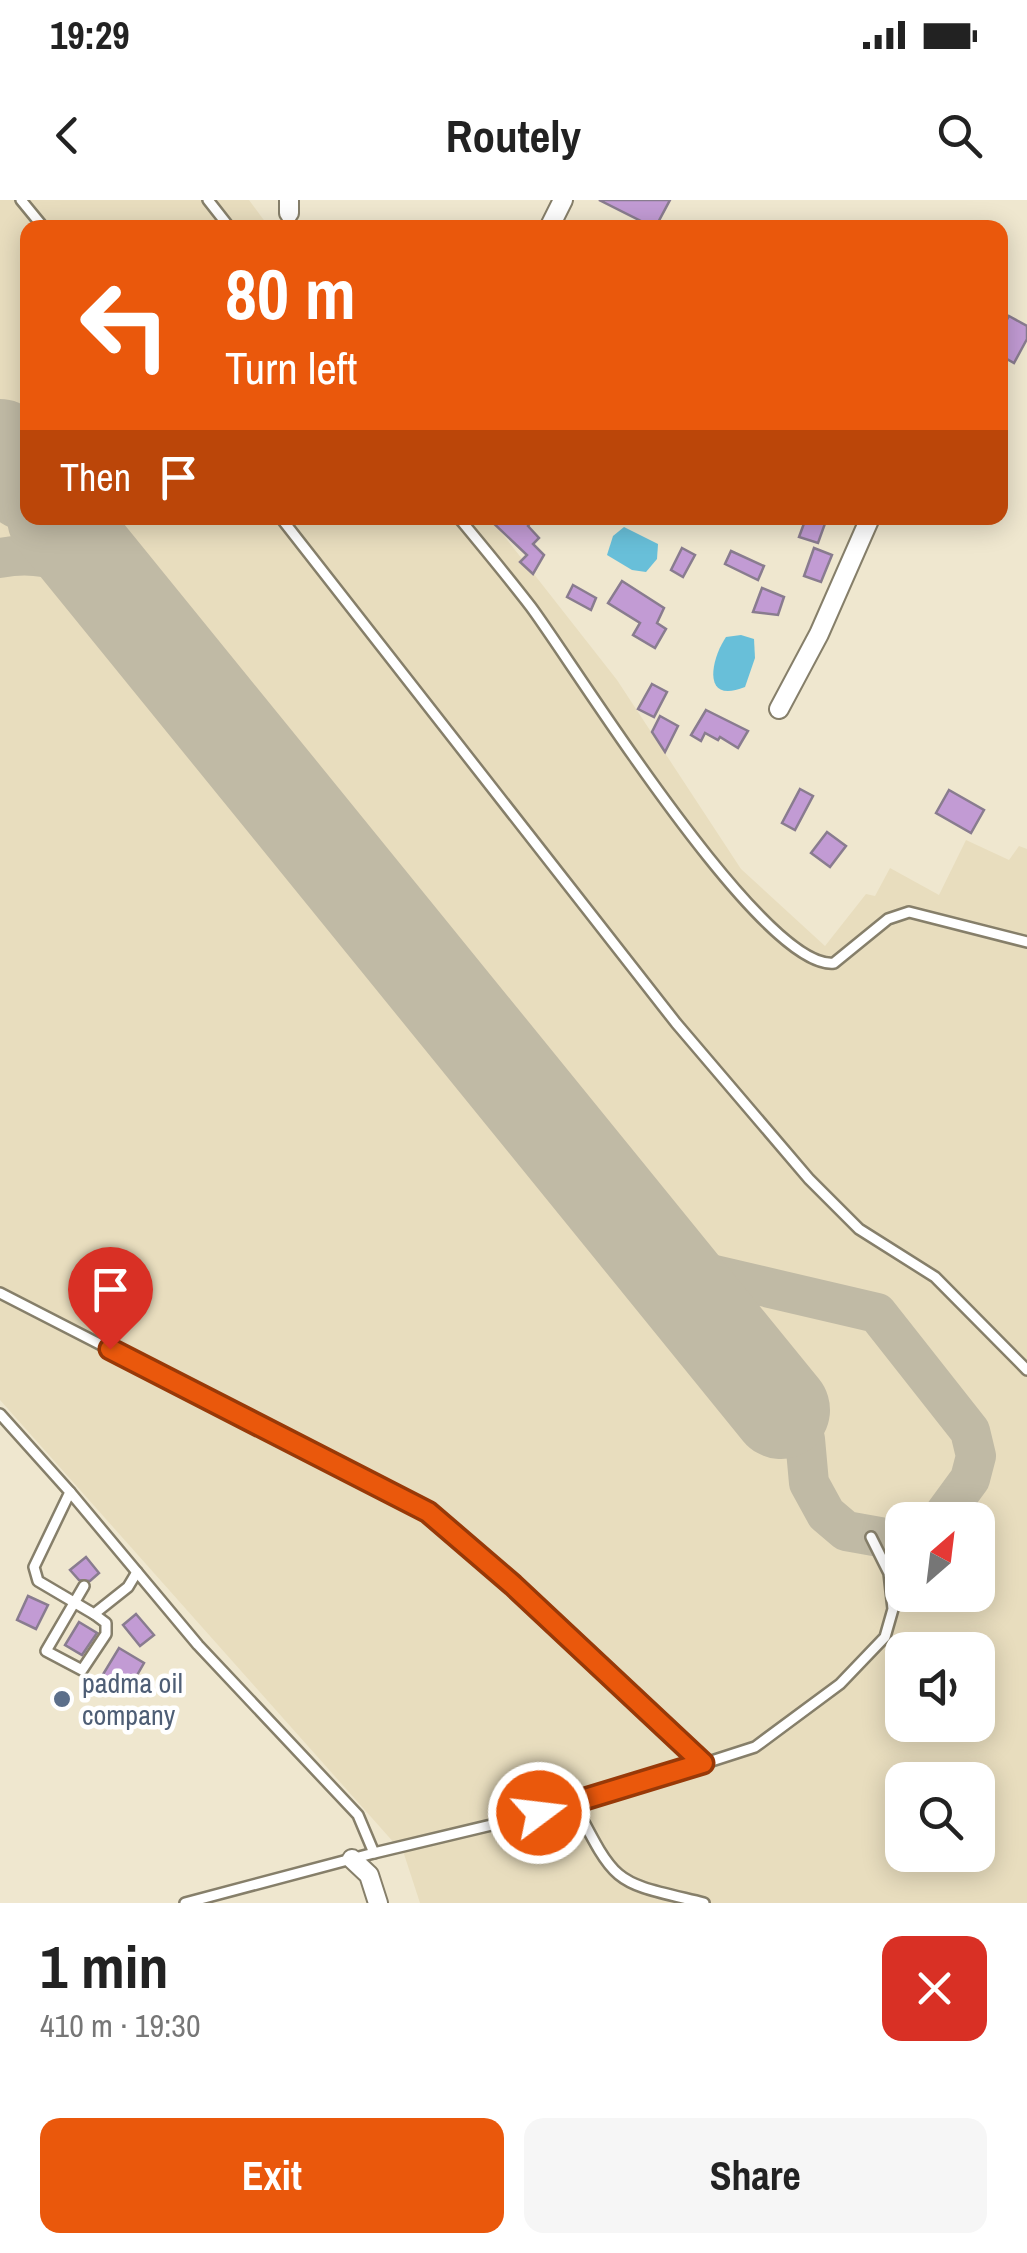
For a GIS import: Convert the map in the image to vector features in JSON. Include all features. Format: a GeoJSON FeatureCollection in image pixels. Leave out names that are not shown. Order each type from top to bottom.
{"type":"FeatureCollection","features":[{"type":"Feature","properties":{"kind":"street"},"geometry":{"type":"LineString","coordinates":[[779,709],[863,525]]}},
{"type":"Feature","properties":{"kind":"street"},"geometry":{"type":"LineString","coordinates":[[352,1859],[369,1875],[378,1901]]}},
{"type":"Feature","properties":{"kind":"lane"},"geometry":{"type":"LineString","coordinates":[[22,200],[38,220]]}},
{"type":"Feature","properties":{"kind":"lane"},"geometry":{"type":"LineString","coordinates":[[208,200],[224,220]]}},
{"type":"Feature","properties":{"kind":"lane"},"geometry":{"type":"LineString","coordinates":[[287,525],[676,1023],[808,1179],[840,1214],[935,1277],[1027,1370]]}},
{"type":"Feature","properties":{"kind":"lane"},"geometry":{"type":"LineString","coordinates":[[465,525],[530,606],[704,854],[756,915],[802,953],[834,963],[888,919],[909,912],[1027,942]]}},
{"type":"Feature","properties":{"kind":"lane"},"geometry":{"type":"LineString","coordinates":[[0,1294],[428,1512],[513,1585],[703,1763]]}},
{"type":"Feature","properties":{"kind":"lane"},"geometry":{"type":"LineString","coordinates":[[0,1414],[198,1645],[358,1815],[374,1853]]}},
{"type":"Feature","properties":{"kind":"lane"},"geometry":{"type":"LineString","coordinates":[[70,1492],[34,1566],[38,1580],[72,1601],[94,1614],[106,1622],[106,1634],[82,1670],[46,1651],[72,1601],[84,1586]]}},
{"type":"Feature","properties":{"kind":"lane"},"geometry":{"type":"LineString","coordinates":[[185,1903],[575,1804],[755,1747],[840,1684],[885,1637],[893,1609],[889,1573],[871,1537]]}},
{"type":"Feature","properties":{"kind":"lane"},"geometry":{"type":"LineString","coordinates":[[94,1614],[128,1586],[136,1572]]}},
{"type":"Feature","properties":{"kind":"lane"},"geometry":{"type":"LineString","coordinates":[[575,1804],[616,1876],[635,1886],[704,1903]]}},
{"type":"Feature","properties":{"kind":"shaded area"},"geometry":{"type":"Polygon","coordinates":[[[0,200],[249,200],[264,220],[20,220],[20,525],[495,525],[617,680],[741,869],[825,946],[866,894],[875,896],[890,868],[939,895],[966,840],[1009,860],[1019,846],[1027,849],[1027,1903],[420,1903],[404,1854],[0,1400],[0,200]]]}},
{"type":"Feature","properties":{"kind":"water"},"geometry":{"type":"Polygon","coordinates":[[[624,527],[658,544],[657,559],[646,572],[632,570],[607,555],[613,536],[624,527]]]}},
{"type":"Feature","properties":{"kind":"water"},"geometry":{"type":"Polygon","coordinates":[[[741,635],[754,639],[755,658],[745,687],[721,690],[713,677],[716,657],[726,637],[741,635]]]}},
{"type":"Feature","properties":{"kind":"building"},"geometry":{"type":"Polygon","coordinates":[[[599,200],[670,200],[659,220],[639,220],[599,200]]]}},
{"type":"Feature","properties":{"kind":"building"},"geometry":{"type":"Polygon","coordinates":[[[1008,318],[1027,326],[1027,339],[1014,363],[1008,360],[1008,318]]]}},
{"type":"Feature","properties":{"kind":"building"},"geometry":{"type":"Polygon","coordinates":[[[495,525],[529,525],[539,538],[533,544],[544,555],[533,574],[520,562],[527,555],[495,525]]]}},
{"type":"Feature","properties":{"kind":"building"},"geometry":{"type":"Polygon","coordinates":[[[803,525],[824,525],[818,543],[799,537],[803,525]]]}},
{"type":"Feature","properties":{"kind":"building"},"geometry":{"type":"Polygon","coordinates":[[[682,548],[695,555],[683,577],[671,570],[682,548]]]}},
{"type":"Feature","properties":{"kind":"building"},"geometry":{"type":"Polygon","coordinates":[[[814,548],[832,555],[821,582],[804,576],[814,548]]]}},
{"type":"Feature","properties":{"kind":"building"},"geometry":{"type":"Polygon","coordinates":[[[731,551],[764,566],[758,580],[725,564],[731,551]]]}},
{"type":"Feature","properties":{"kind":"building"},"geometry":{"type":"Polygon","coordinates":[[[622,581],[664,608],[657,623],[666,629],[655,648],[633,635],[640,623],[608,603],[622,581]]]}},
{"type":"Feature","properties":{"kind":"building"},"geometry":{"type":"Polygon","coordinates":[[[573,585],[596,598],[591,610],[567,597],[573,585]]]}},
{"type":"Feature","properties":{"kind":"building"},"geometry":{"type":"Polygon","coordinates":[[[762,588],[784,597],[778,615],[753,612],[762,588]]]}},
{"type":"Feature","properties":{"kind":"building"},"geometry":{"type":"Polygon","coordinates":[[[652,684],[667,692],[654,717],[638,709],[652,684]]]}},
{"type":"Feature","properties":{"kind":"building"},"geometry":{"type":"Polygon","coordinates":[[[706,710],[748,731],[738,748],[720,737],[718,740],[705,733],[701,741],[691,735],[706,710]]]}},
{"type":"Feature","properties":{"kind":"building"},"geometry":{"type":"Polygon","coordinates":[[[660,716],[678,726],[665,752],[652,732],[660,716]]]}},
{"type":"Feature","properties":{"kind":"building"},"geometry":{"type":"Polygon","coordinates":[[[800,789],[813,796],[795,830],[782,823],[800,789]]]}},
{"type":"Feature","properties":{"kind":"building"},"geometry":{"type":"Polygon","coordinates":[[[949,790],[984,810],[971,833],[936,813],[949,790]]]}},
{"type":"Feature","properties":{"kind":"building"},"geometry":{"type":"Polygon","coordinates":[[[827,832],[846,846],[830,867],[811,853],[827,832]]]}},
{"type":"Feature","properties":{"kind":"building"},"geometry":{"type":"Polygon","coordinates":[[[86,1557],[99,1573],[90,1581],[79,1580],[70,1570],[86,1557]]]}},
{"type":"Feature","properties":{"kind":"building"},"geometry":{"type":"Polygon","coordinates":[[[28,1596],[48,1605],[36,1629],[17,1620],[28,1596]]]}},
{"type":"Feature","properties":{"kind":"building"},"geometry":{"type":"Polygon","coordinates":[[[136,1614],[154,1635],[140,1646],[123,1625],[136,1614]]]}},
{"type":"Feature","properties":{"kind":"building"},"geometry":{"type":"Polygon","coordinates":[[[79,1622],[97,1633],[82,1655],[65,1645],[79,1622]]]}},
{"type":"Feature","properties":{"kind":"building"},"geometry":{"type":"Polygon","coordinates":[[[119,1648],[144,1663],[128,1691],[102,1676],[119,1648]]]}},
{"type":"Feature","properties":{"kind":"taxiway"},"geometry":{"type":"LineString","coordinates":[[0,558],[34,556],[66,563],[95,578],[122,599]]}},
{"type":"Feature","properties":{"kind":"taxiway"},"geometry":{"type":"LineString","coordinates":[[654,1254],[676,1266],[877,1313],[970,1431],[976,1456],[970,1479],[953,1502]]}},
{"type":"Feature","properties":{"kind":"taxiway"},"geometry":{"type":"LineString","coordinates":[[781,1410],[805,1439],[809,1483],[826,1514],[846,1531],[885,1538]]}},
{"type":"Feature","properties":{"kind":"runway"},"geometry":{"type":"LineString","coordinates":[[0,448],[20,472]]}},
{"type":"Feature","properties":{"kind":"runway"},"geometry":{"type":"LineString","coordinates":[[62,525],[781,1410]]}},
{"type":"Feature","properties":{"kind":"place","name":"padma oil company"},"geometry":{"type":"Point","coordinates":[62,1699]}},
{"type":"Feature","properties":{"kind":"route"},"geometry":{"type":"LineString","coordinates":[[110,1349],[428,1512],[513,1585],[703,1763],[539,1813]]}}]}
